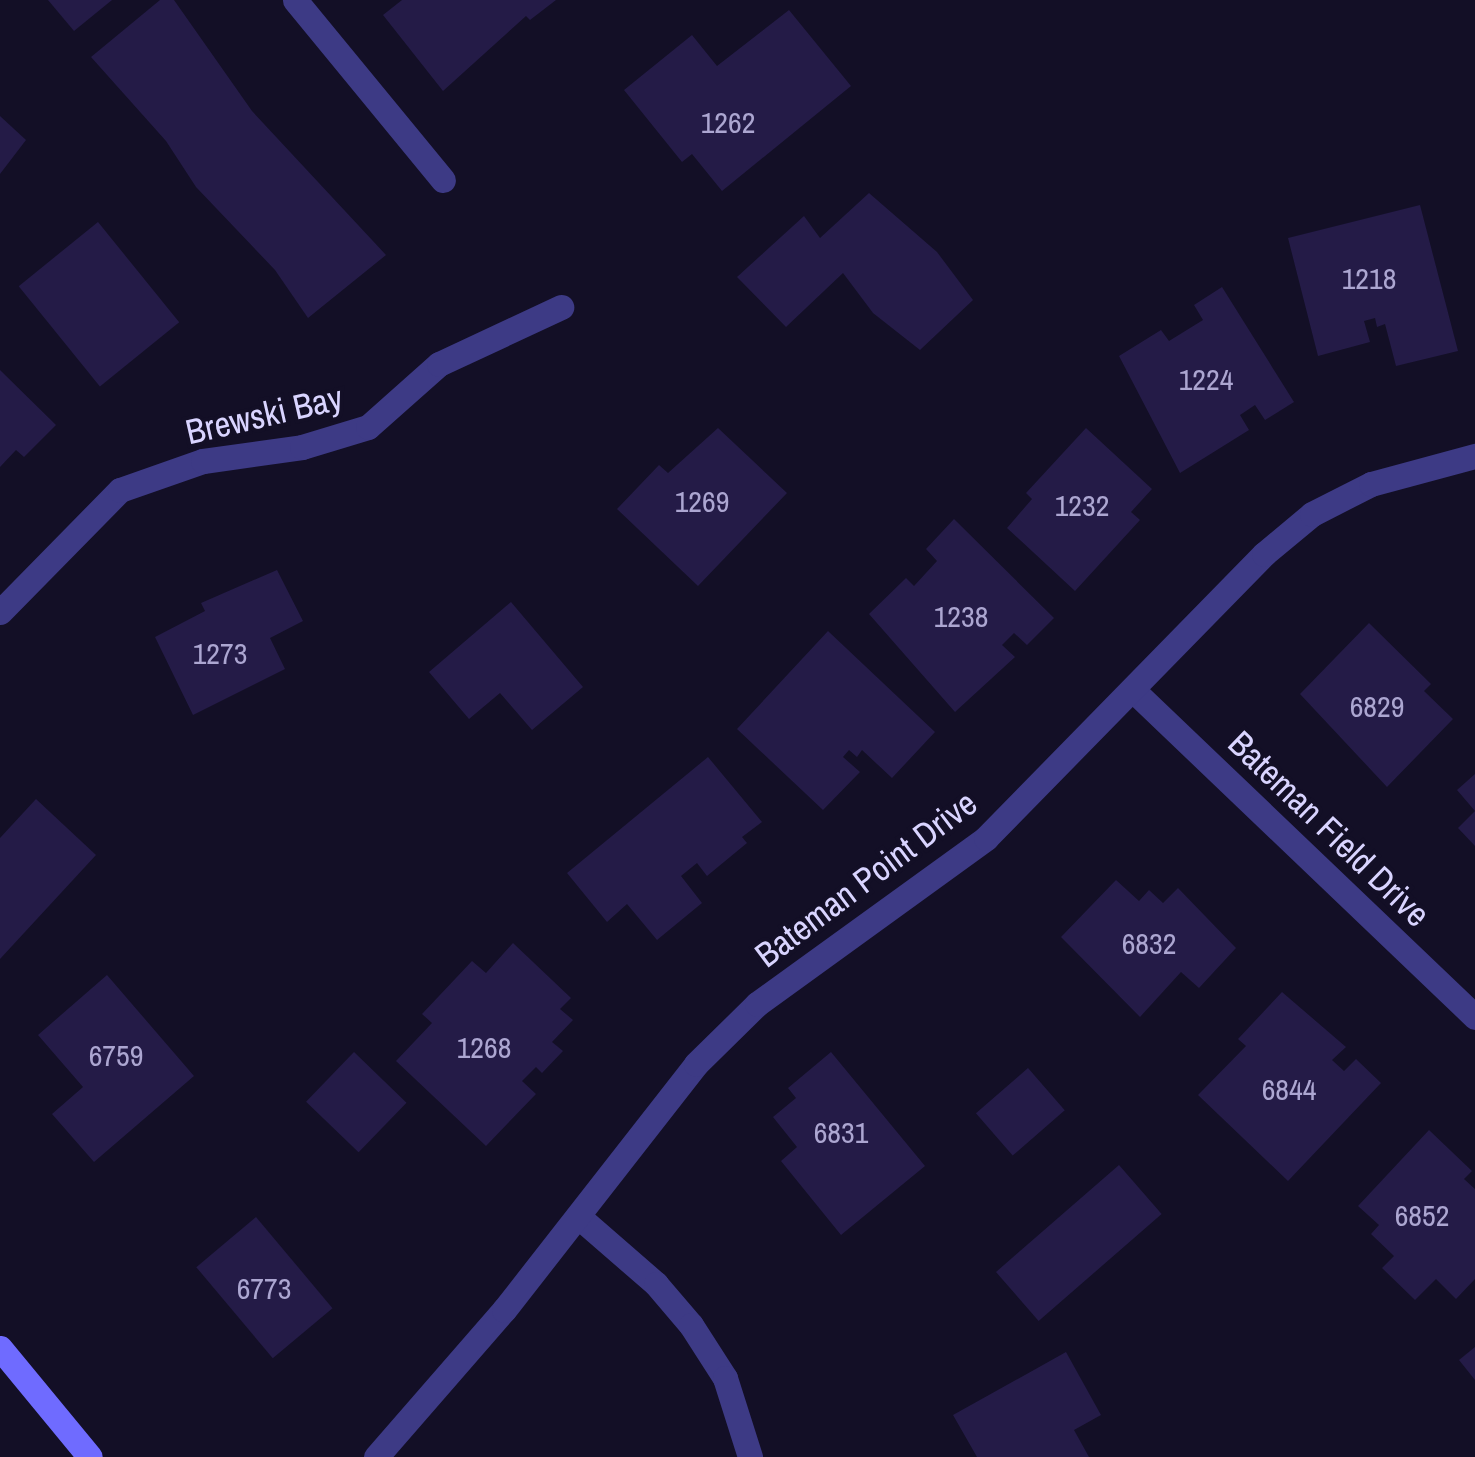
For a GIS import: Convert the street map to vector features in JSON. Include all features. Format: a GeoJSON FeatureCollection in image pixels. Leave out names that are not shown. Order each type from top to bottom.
{"type":"FeatureCollection","features":[{"type":"Feature","properties":{"kind":"main road"},"geometry":{"type":"LineString","coordinates":[[8,1357],[90,1457]]}},
{"type":"Feature","properties":{"kind":"street"},"geometry":{"type":"LineString","coordinates":[[296,0],[443,180]]}},
{"type":"Feature","properties":{"kind":"street","name":"Brewski Bay"},"geometry":{"type":"LineString","coordinates":[[0,612],[120,490],[203,461],[302,447],[368,427],[440,364],[561,307]]}},
{"type":"Feature","properties":{"kind":"street","name":"Bateman Point Drive"},"geometry":{"type":"LineString","coordinates":[[376,1457],[580,1217],[631,1140],[757,1004],[986,838],[1134,692],[1264,554],[1312,514],[1371,484],[1475,456]]}},
{"type":"Feature","properties":{"kind":"street","name":"Bateman Field Drive"},"geometry":{"type":"LineString","coordinates":[[1134,692],[1475,1017]]}},
{"type":"Feature","properties":{"kind":"street"},"geometry":{"type":"LineString","coordinates":[[580,1217],[656,1284],[691,1324],[725,1378],[750,1457]]}},
{"type":"Feature","properties":{"kind":"building"},"geometry":{"type":"Polygon","coordinates":[[[48,0],[112,0],[74,31],[48,0]]]}},
{"type":"Feature","properties":{"kind":"building"},"geometry":{"type":"Polygon","coordinates":[[[160,0],[174,0],[252,111],[386,255],[308,318],[275,270],[196,187],[166,141],[91,57],[160,0]]]}},
{"type":"Feature","properties":{"kind":"building"},"geometry":{"type":"Polygon","coordinates":[[[402,0],[556,0],[530,20],[526,16],[443,91],[383,15],[402,0]]]}},
{"type":"Feature","properties":{"kind":"building"},"geometry":{"type":"Polygon","coordinates":[[[789,10],[851,86],[722,191],[692,154],[682,162],[624,90],[692,35],[717,66],[789,10]]]}},
{"type":"Feature","properties":{"kind":"building"},"geometry":{"type":"Polygon","coordinates":[[[0,116],[26,140],[0,174],[0,116]]]}},
{"type":"Feature","properties":{"kind":"building"},"geometry":{"type":"Polygon","coordinates":[[[869,193],[937,252],[973,300],[920,350],[873,313],[843,273],[786,327],[737,277],[804,216],[820,238],[869,193]]]}},
{"type":"Feature","properties":{"kind":"building"},"geometry":{"type":"Polygon","coordinates":[[[1420,205],[1458,351],[1396,366],[1385,324],[1377,327],[1375,318],[1364,321],[1370,342],[1318,356],[1288,238],[1420,205]]]}},
{"type":"Feature","properties":{"kind":"building"},"geometry":{"type":"Polygon","coordinates":[[[98,222],[179,322],[100,386],[19,286],[98,222]]]}},
{"type":"Feature","properties":{"kind":"building"},"geometry":{"type":"Polygon","coordinates":[[[1222,287],[1294,402],[1265,420],[1255,405],[1240,415],[1249,430],[1180,473],[1119,356],[1161,330],[1169,341],[1203,320],[1194,305],[1222,287]]]}},
{"type":"Feature","properties":{"kind":"building"},"geometry":{"type":"Polygon","coordinates":[[[0,370],[56,425],[24,457],[16,450],[0,467],[0,370]]]}},
{"type":"Feature","properties":{"kind":"building"},"geometry":{"type":"Polygon","coordinates":[[[718,428],[787,493],[698,586],[617,509],[659,465],[668,473],[718,428]]]}},
{"type":"Feature","properties":{"kind":"building"},"geometry":{"type":"Polygon","coordinates":[[[1086,428],[1152,489],[1131,512],[1140,520],[1075,591],[1007,528],[1032,499],[1026,493],[1086,428]]]}},
{"type":"Feature","properties":{"kind":"building"},"geometry":{"type":"Polygon","coordinates":[[[954,519],[1054,618],[1027,645],[1014,633],[1002,645],[1015,657],[955,712],[869,614],[906,578],[914,586],[937,561],[926,549],[954,519]]]}},
{"type":"Feature","properties":{"kind":"building"},"geometry":{"type":"Polygon","coordinates":[[[277,570],[303,621],[270,638],[285,669],[193,715],[155,637],[205,611],[201,603],[277,570]]]}},
{"type":"Feature","properties":{"kind":"building"},"geometry":{"type":"Polygon","coordinates":[[[511,602],[583,687],[532,730],[500,693],[469,719],[429,672],[511,602]]]}},
{"type":"Feature","properties":{"kind":"building"},"geometry":{"type":"Polygon","coordinates":[[[1369,623],[1431,684],[1424,691],[1453,719],[1387,787],[1300,694],[1369,623]]]}},
{"type":"Feature","properties":{"kind":"building"},"geometry":{"type":"Polygon","coordinates":[[[828,631],[935,732],[892,778],[862,750],[857,757],[849,750],[843,757],[860,772],[823,810],[737,729],[828,631]]]}},
{"type":"Feature","properties":{"kind":"building"},"geometry":{"type":"Polygon","coordinates":[[[708,757],[762,822],[742,837],[747,843],[707,876],[697,863],[681,876],[702,903],[657,940],[627,904],[607,922],[567,873],[708,757]]]}},
{"type":"Feature","properties":{"kind":"building"},"geometry":{"type":"Polygon","coordinates":[[[1475,774],[1475,811],[1457,790],[1475,774]]]}},
{"type":"Feature","properties":{"kind":"building"},"geometry":{"type":"Polygon","coordinates":[[[36,799],[96,855],[0,959],[0,838],[36,799]]]}},
{"type":"Feature","properties":{"kind":"building"},"geometry":{"type":"Polygon","coordinates":[[[1475,811],[1475,846],[1458,828],[1475,811]]]}},
{"type":"Feature","properties":{"kind":"building"},"geometry":{"type":"Polygon","coordinates":[[[1116,880],[1139,901],[1149,890],[1163,903],[1178,888],[1236,948],[1199,988],[1181,972],[1140,1017],[1061,937],[1116,880]]]}},
{"type":"Feature","properties":{"kind":"building"},"geometry":{"type":"Polygon","coordinates":[[[513,943],[571,998],[560,1009],[573,1020],[552,1042],[563,1051],[542,1073],[536,1067],[522,1081],[536,1094],[486,1146],[396,1061],[432,1023],[422,1014],[472,961],[486,973],[513,943]]]}},
{"type":"Feature","properties":{"kind":"building"},"geometry":{"type":"Polygon","coordinates":[[[107,975],[194,1076],[94,1162],[52,1114],[83,1087],[38,1035],[107,975]]]}},
{"type":"Feature","properties":{"kind":"building"},"geometry":{"type":"Polygon","coordinates":[[[1282,992],[1346,1047],[1332,1060],[1344,1071],[1356,1059],[1381,1083],[1288,1181],[1198,1095],[1246,1046],[1238,1039],[1282,992]]]}},
{"type":"Feature","properties":{"kind":"building"},"geometry":{"type":"Polygon","coordinates":[[[354,1052],[407,1103],[359,1152],[306,1102],[354,1052]]]}},
{"type":"Feature","properties":{"kind":"building"},"geometry":{"type":"Polygon","coordinates":[[[831,1052],[925,1166],[841,1235],[781,1161],[797,1147],[773,1117],[796,1098],[788,1088],[831,1052]]]}},
{"type":"Feature","properties":{"kind":"building"},"geometry":{"type":"Polygon","coordinates":[[[1028,1068],[1065,1110],[1013,1156],[976,1113],[1028,1068]]]}},
{"type":"Feature","properties":{"kind":"building"},"geometry":{"type":"Polygon","coordinates":[[[1429,1130],[1472,1171],[1464,1179],[1475,1189],[1475,1279],[1456,1299],[1436,1279],[1415,1300],[1382,1268],[1394,1256],[1371,1234],[1379,1225],[1358,1206],[1429,1130]]]}},
{"type":"Feature","properties":{"kind":"building"},"geometry":{"type":"Polygon","coordinates":[[[1119,1165],[1162,1214],[1039,1321],[996,1272],[1119,1165]]]}},
{"type":"Feature","properties":{"kind":"building"},"geometry":{"type":"Polygon","coordinates":[[[256,1217],[332,1308],[273,1358],[196,1267],[256,1217]]]}},
{"type":"Feature","properties":{"kind":"building"},"geometry":{"type":"Polygon","coordinates":[[[1475,1347],[1475,1380],[1459,1360],[1475,1347]]]}},
{"type":"Feature","properties":{"kind":"building"},"geometry":{"type":"Polygon","coordinates":[[[1066,1352],[1101,1415],[1074,1430],[1089,1457],[977,1457],[953,1415],[1066,1352]]]}}]}
